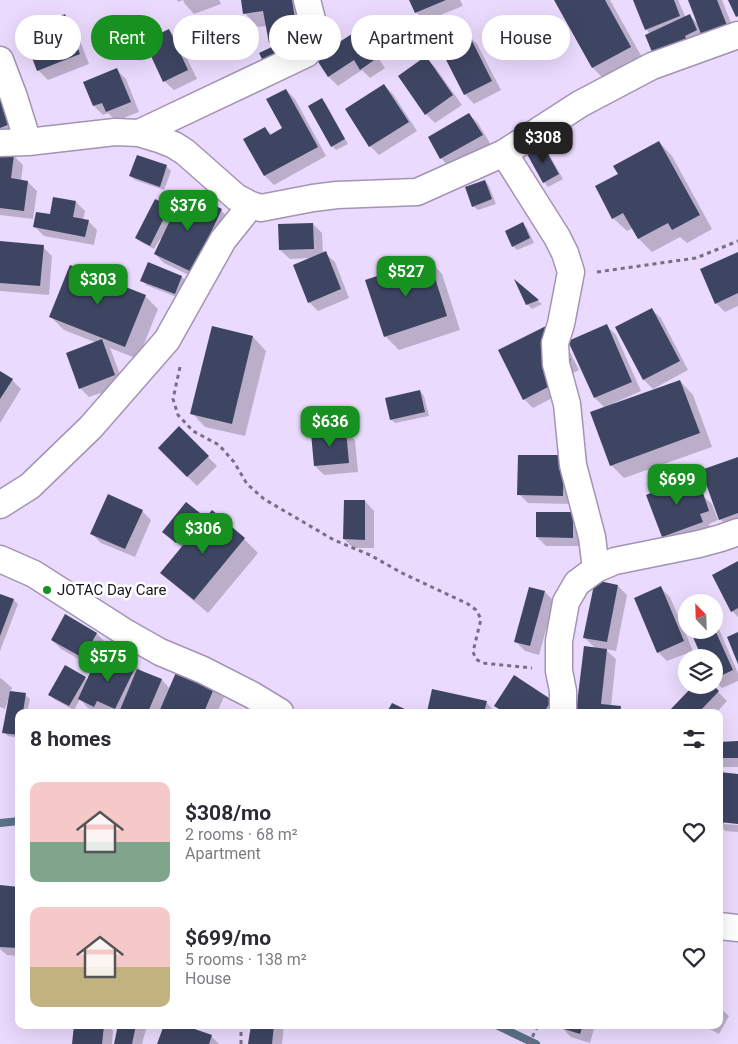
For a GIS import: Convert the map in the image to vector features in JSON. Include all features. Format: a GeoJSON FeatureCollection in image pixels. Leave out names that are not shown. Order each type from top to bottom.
{"type":"FeatureCollection","features":[{"type":"Feature","properties":{"kind":"street"},"geometry":{"type":"LineString","coordinates":[[139,134],[306,54],[314,46],[316,38],[308,0]]}},
{"type":"Feature","properties":{"kind":"street"},"geometry":{"type":"LineString","coordinates":[[0,143],[28,142],[115,132],[139,134],[159,139],[185,152],[236,197],[261,208],[337,195],[416,192],[504,153],[580,104],[652,66],[738,35]]}},
{"type":"Feature","properties":{"kind":"street"},"geometry":{"type":"LineString","coordinates":[[0,60],[28,142]]}},
{"type":"Feature","properties":{"kind":"street"},"geometry":{"type":"LineString","coordinates":[[504,153],[556,237],[565,253],[572,272],[555,343],[556,364],[566,404],[573,465],[592,537],[596,569]]}},
{"type":"Feature","properties":{"kind":"street"},"geometry":{"type":"LineString","coordinates":[[0,505],[30,486],[91,426],[167,340],[223,240],[251,205]]}},
{"type":"Feature","properties":{"kind":"street"},"geometry":{"type":"LineString","coordinates":[[563,702],[559,671],[559,641],[566,602],[577,584],[596,569],[615,561],[699,544],[738,532]]}},
{"type":"Feature","properties":{"kind":"street"},"geometry":{"type":"LineString","coordinates":[[0,559],[34,574],[145,644],[203,670],[275,709]]}},
{"type":"Feature","properties":{"kind":"street"},"geometry":{"type":"LineString","coordinates":[[723,926],[738,928]]}},
{"type":"Feature","properties":{"kind":"path"},"geometry":{"type":"LineString","coordinates":[[572,272],[582,274],[696,258],[738,241]]}},
{"type":"Feature","properties":{"kind":"path"},"geometry":{"type":"LineString","coordinates":[[182,360],[174,399],[178,415],[193,431],[219,445],[234,462],[247,484],[264,499],[334,540],[370,555],[402,573],[468,604],[476,610],[481,619],[473,652],[476,659],[482,664],[537,669],[552,680],[563,702]]}},
{"type":"Feature","properties":{"kind":"path"},"geometry":{"type":"LineString","coordinates":[[241,1029],[241,1044]]}},
{"type":"Feature","properties":{"kind":"path"},"geometry":{"type":"LineString","coordinates":[[530,1044],[536,1029]]}},
{"type":"Feature","properties":{"kind":"building"},"geometry":{"type":"Polygon","coordinates":[[[241,0],[292,0],[294,15],[269,15],[269,43],[263,11],[243,14],[241,0]]]}},
{"type":"Feature","properties":{"kind":"building"},"geometry":{"type":"Polygon","coordinates":[[[409,0],[446,0],[415,13],[409,0]]]}},
{"type":"Feature","properties":{"kind":"building"},"geometry":{"type":"Polygon","coordinates":[[[554,0],[605,0],[631,47],[592,68],[570,29],[570,15],[562,15],[554,0]]]}},
{"type":"Feature","properties":{"kind":"building"},"geometry":{"type":"Polygon","coordinates":[[[633,0],[674,0],[680,16],[645,30],[633,0]]]}},
{"type":"Feature","properties":{"kind":"building"},"geometry":{"type":"Polygon","coordinates":[[[688,0],[717,0],[728,28],[703,39],[688,0]]]}},
{"type":"Feature","properties":{"kind":"building"},"geometry":{"type":"Polygon","coordinates":[[[728,0],[738,0],[738,16],[736,17],[728,0]]]}},
{"type":"Feature","properties":{"kind":"building"},"geometry":{"type":"Polygon","coordinates":[[[690,14],[697,30],[685,36],[689,44],[668,54],[664,47],[652,52],[645,35],[690,14]]]}},
{"type":"Feature","properties":{"kind":"building"},"geometry":{"type":"Polygon","coordinates":[[[169,29],[173,38],[173,60],[183,60],[188,70],[163,82],[153,60],[163,60],[163,32],[169,29]]]}},
{"type":"Feature","properties":{"kind":"building"},"geometry":{"type":"Polygon","coordinates":[[[351,35],[351,60],[354,60],[328,77],[317,60],[341,60],[341,41],[351,35]]]}},
{"type":"Feature","properties":{"kind":"building"},"geometry":{"type":"Polygon","coordinates":[[[472,41],[492,81],[464,95],[446,60],[472,60],[472,41]]]}},
{"type":"Feature","properties":{"kind":"building"},"geometry":{"type":"Polygon","coordinates":[[[269,48],[269,60],[278,60],[264,63],[259,53],[269,48]]]}},
{"type":"Feature","properties":{"kind":"building"},"geometry":{"type":"Polygon","coordinates":[[[33,60],[65,60],[37,71],[33,60]]]}},
{"type":"Feature","properties":{"kind":"building"},"geometry":{"type":"Polygon","coordinates":[[[354,60],[374,60],[360,70],[354,60]]]}},
{"type":"Feature","properties":{"kind":"building"},"geometry":{"type":"Polygon","coordinates":[[[420,60],[429,60],[453,95],[425,115],[398,76],[420,60]]]}},
{"type":"Feature","properties":{"kind":"building"},"geometry":{"type":"Polygon","coordinates":[[[117,68],[131,102],[106,112],[102,103],[93,106],[83,82],[117,68]]]}},
{"type":"Feature","properties":{"kind":"building"},"geometry":{"type":"Polygon","coordinates":[[[384,84],[409,122],[369,147],[345,109],[384,84]]]}},
{"type":"Feature","properties":{"kind":"building"},"geometry":{"type":"Polygon","coordinates":[[[286,89],[318,147],[264,176],[243,139],[265,127],[270,135],[282,128],[266,99],[286,89]]]}},
{"type":"Feature","properties":{"kind":"building"},"geometry":{"type":"Polygon","coordinates":[[[0,95],[10,124],[0,128],[0,95]]]}},
{"type":"Feature","properties":{"kind":"building"},"geometry":{"type":"Polygon","coordinates":[[[322,98],[345,139],[331,147],[308,106],[322,98]]]}},
{"type":"Feature","properties":{"kind":"building"},"geometry":{"type":"Polygon","coordinates":[[[469,113],[483,135],[440,159],[428,137],[469,113]]]}},
{"type":"Feature","properties":{"kind":"building"},"geometry":{"type":"Polygon","coordinates":[[[659,141],[700,215],[672,230],[668,223],[638,239],[623,213],[612,219],[595,186],[618,174],[613,166],[659,141]]]}},
{"type":"Feature","properties":{"kind":"building"},"geometry":{"type":"Polygon","coordinates":[[[543,145],[559,174],[543,183],[527,154],[543,145]]]}},
{"type":"Feature","properties":{"kind":"building"},"geometry":{"type":"Polygon","coordinates":[[[0,153],[14,155],[11,178],[28,181],[24,211],[0,208],[0,153]]]}},
{"type":"Feature","properties":{"kind":"building"},"geometry":{"type":"Polygon","coordinates":[[[137,155],[167,165],[160,187],[129,176],[137,155]]]}},
{"type":"Feature","properties":{"kind":"building"},"geometry":{"type":"Polygon","coordinates":[[[485,180],[492,199],[472,207],[465,187],[485,180]]]}},
{"type":"Feature","properties":{"kind":"building"},"geometry":{"type":"Polygon","coordinates":[[[184,191],[222,209],[192,272],[154,254],[184,191]]]}},
{"type":"Feature","properties":{"kind":"building"},"geometry":{"type":"Polygon","coordinates":[[[53,197],[76,201],[73,217],[89,220],[85,237],[33,227],[36,212],[50,214],[53,197]]]}},
{"type":"Feature","properties":{"kind":"building"},"geometry":{"type":"Polygon","coordinates":[[[155,199],[170,206],[150,246],[135,238],[155,199]]]}},
{"type":"Feature","properties":{"kind":"building"},"geometry":{"type":"Polygon","coordinates":[[[523,222],[530,238],[512,247],[505,231],[523,222]]]}},
{"type":"Feature","properties":{"kind":"building"},"geometry":{"type":"Polygon","coordinates":[[[313,223],[314,249],[279,250],[278,224],[313,223]]]}},
{"type":"Feature","properties":{"kind":"building"},"geometry":{"type":"Polygon","coordinates":[[[0,241],[44,245],[40,286],[0,283],[0,241]]]}},
{"type":"Feature","properties":{"kind":"building"},"geometry":{"type":"Polygon","coordinates":[[[326,251],[341,289],[308,303],[293,265],[326,251]]]}},
{"type":"Feature","properties":{"kind":"building"},"geometry":{"type":"Polygon","coordinates":[[[738,252],[738,293],[715,304],[700,269],[738,252]]]}},
{"type":"Feature","properties":{"kind":"building"},"geometry":{"type":"Polygon","coordinates":[[[429,259],[447,316],[384,337],[365,280],[429,259]]]}},
{"type":"Feature","properties":{"kind":"building"},"geometry":{"type":"Polygon","coordinates":[[[148,262],[182,276],[175,294],[140,281],[148,262]]]}},
{"type":"Feature","properties":{"kind":"building"},"geometry":{"type":"Polygon","coordinates":[[[70,265],[146,295],[125,347],[49,317],[70,265]]]}},
{"type":"Feature","properties":{"kind":"building"},"geometry":{"type":"Polygon","coordinates":[[[514,279],[539,300],[526,305],[514,279]]]}},
{"type":"Feature","properties":{"kind":"building"},"geometry":{"type":"Polygon","coordinates":[[[652,308],[680,361],[643,380],[615,327],[652,308]]]}},
{"type":"Feature","properties":{"kind":"building"},"geometry":{"type":"Polygon","coordinates":[[[552,323],[571,360],[544,374],[550,386],[523,400],[498,350],[552,323]]]}},
{"type":"Feature","properties":{"kind":"building"},"geometry":{"type":"Polygon","coordinates":[[[607,324],[632,382],[594,398],[568,341],[607,324]]]}},
{"type":"Feature","properties":{"kind":"building"},"geometry":{"type":"Polygon","coordinates":[[[212,326],[253,336],[232,424],[190,414],[212,326]]]}},
{"type":"Feature","properties":{"kind":"building"},"geometry":{"type":"Polygon","coordinates":[[[102,339],[115,375],[79,389],[66,353],[102,339]]]}},
{"type":"Feature","properties":{"kind":"building"},"geometry":{"type":"Polygon","coordinates":[[[0,371],[13,379],[0,399],[0,371]]]}},
{"type":"Feature","properties":{"kind":"building"},"geometry":{"type":"Polygon","coordinates":[[[680,380],[700,433],[610,466],[590,412],[680,380]]]}},
{"type":"Feature","properties":{"kind":"building"},"geometry":{"type":"Polygon","coordinates":[[[420,390],[425,412],[390,420],[385,398],[420,390]]]}},
{"type":"Feature","properties":{"kind":"building"},"geometry":{"type":"Polygon","coordinates":[[[179,426],[209,456],[187,477],[158,448],[179,426]]]}},
{"type":"Feature","properties":{"kind":"building"},"geometry":{"type":"Polygon","coordinates":[[[346,430],[349,463],[314,466],[311,433],[346,430]]]}},
{"type":"Feature","properties":{"kind":"building"},"geometry":{"type":"Polygon","coordinates":[[[518,455],[564,455],[563,496],[517,495],[518,455]]]}},
{"type":"Feature","properties":{"kind":"building"},"geometry":{"type":"Polygon","coordinates":[[[738,457],[738,513],[719,520],[701,470],[738,457]]]}},
{"type":"Feature","properties":{"kind":"building"},"geometry":{"type":"Polygon","coordinates":[[[689,475],[697,495],[703,493],[709,511],[700,514],[703,522],[662,537],[646,495],[653,492],[651,489],[689,475]]]}},
{"type":"Feature","properties":{"kind":"building"},"geometry":{"type":"Polygon","coordinates":[[[108,494],[143,510],[125,549],[90,534],[108,494]]]}},
{"type":"Feature","properties":{"kind":"building"},"geometry":{"type":"Polygon","coordinates":[[[344,500],[365,500],[365,540],[343,539],[344,500]]]}},
{"type":"Feature","properties":{"kind":"building"},"geometry":{"type":"Polygon","coordinates":[[[186,502],[200,513],[176,543],[162,532],[186,502]]]}},
{"type":"Feature","properties":{"kind":"building"},"geometry":{"type":"Polygon","coordinates":[[[212,510],[245,538],[194,600],[160,573],[212,510]]]}},
{"type":"Feature","properties":{"kind":"building"},"geometry":{"type":"Polygon","coordinates":[[[536,512],[573,512],[573,538],[536,537],[536,512]]]}},
{"type":"Feature","properties":{"kind":"building"},"geometry":{"type":"Polygon","coordinates":[[[738,561],[738,608],[731,612],[712,575],[738,561]]]}},
{"type":"Feature","properties":{"kind":"building"},"geometry":{"type":"Polygon","coordinates":[[[595,580],[618,585],[607,642],[583,638],[595,580]]]}},
{"type":"Feature","properties":{"kind":"building"},"geometry":{"type":"Polygon","coordinates":[[[661,586],[678,627],[678,639],[683,639],[684,641],[657,653],[634,598],[661,586]]]}},
{"type":"Feature","properties":{"kind":"building"},"geometry":{"type":"Polygon","coordinates":[[[529,587],[545,591],[530,646],[514,642],[529,587]]]}},
{"type":"Feature","properties":{"kind":"building"},"geometry":{"type":"Polygon","coordinates":[[[0,594],[14,599],[0,636],[0,594]]]}},
{"type":"Feature","properties":{"kind":"building"},"geometry":{"type":"Polygon","coordinates":[[[65,614],[97,633],[83,658],[51,640],[65,614]]]}},
{"type":"Feature","properties":{"kind":"building"},"geometry":{"type":"Polygon","coordinates":[[[738,632],[738,664],[727,637],[738,632]]]}},
{"type":"Feature","properties":{"kind":"building"},"geometry":{"type":"Polygon","coordinates":[[[694,639],[719,639],[733,670],[723,675],[723,649],[698,649],[694,639]]]}},
{"type":"Feature","properties":{"kind":"building"},"geometry":{"type":"Polygon","coordinates":[[[584,646],[607,649],[601,704],[621,706],[620,709],[576,709],[584,646]]]}},
{"type":"Feature","properties":{"kind":"building"},"geometry":{"type":"Polygon","coordinates":[[[116,654],[137,664],[115,709],[97,701],[94,707],[78,699],[95,662],[109,668],[116,654]]]}},
{"type":"Feature","properties":{"kind":"building"},"geometry":{"type":"Polygon","coordinates":[[[65,665],[86,677],[69,706],[48,695],[65,665]]]}},
{"type":"Feature","properties":{"kind":"building"},"geometry":{"type":"Polygon","coordinates":[[[137,669],[162,679],[149,709],[120,709],[137,669]]]}},
{"type":"Feature","properties":{"kind":"building"},"geometry":{"type":"Polygon","coordinates":[[[177,670],[215,686],[205,709],[160,709],[177,670]]]}},
{"type":"Feature","properties":{"kind":"building"},"geometry":{"type":"Polygon","coordinates":[[[514,675],[552,700],[546,709],[499,709],[494,706],[514,675]]]}},
{"type":"Feature","properties":{"kind":"building"},"geometry":{"type":"Polygon","coordinates":[[[432,689],[487,701],[485,709],[428,709],[432,689]]]}},
{"type":"Feature","properties":{"kind":"building"},"geometry":{"type":"Polygon","coordinates":[[[10,691],[26,693],[23,709],[15,709],[15,735],[2,733],[10,691]]]}},
{"type":"Feature","properties":{"kind":"building"},"geometry":{"type":"Polygon","coordinates":[[[685,694],[716,694],[702,709],[671,709],[685,694]]]}},
{"type":"Feature","properties":{"kind":"building"},"geometry":{"type":"Polygon","coordinates":[[[392,703],[405,709],[389,709],[392,703]]]}},
{"type":"Feature","properties":{"kind":"building"},"geometry":{"type":"Polygon","coordinates":[[[738,741],[738,758],[723,758],[723,742],[738,741]]]}},
{"type":"Feature","properties":{"kind":"building"},"geometry":{"type":"Polygon","coordinates":[[[723,772],[738,774],[738,824],[723,822],[723,772]]]}},
{"type":"Feature","properties":{"kind":"building"},"geometry":{"type":"Polygon","coordinates":[[[0,885],[15,887],[15,948],[0,947],[0,885]]]}},
{"type":"Feature","properties":{"kind":"building"},"geometry":{"type":"Polygon","coordinates":[[[74,1029],[104,1029],[102,1044],[72,1044],[74,1029]]]}},
{"type":"Feature","properties":{"kind":"building"},"geometry":{"type":"Polygon","coordinates":[[[117,1029],[135,1029],[132,1044],[114,1044],[117,1029]]]}},
{"type":"Feature","properties":{"kind":"building"},"geometry":{"type":"Polygon","coordinates":[[[163,1029],[195,1029],[212,1035],[209,1044],[157,1044],[163,1029]]]}},
{"type":"Feature","properties":{"kind":"building"},"geometry":{"type":"Polygon","coordinates":[[[250,1029],[274,1029],[272,1044],[248,1044],[250,1029]]]}},
{"type":"Feature","properties":{"kind":"building"},"geometry":{"type":"Polygon","coordinates":[[[564,1029],[582,1029],[580,1034],[564,1029]]]}},
{"type":"Feature","properties":{"kind":"waterway"},"geometry":{"type":"LineString","coordinates":[[0,823],[15,821]]}},
{"type":"Feature","properties":{"kind":"waterway"},"geometry":{"type":"LineString","coordinates":[[504,1029],[536,1044]]}},
{"type":"Feature","properties":{"kind":"place","name":"JOTAC Day Care"},"geometry":{"type":"Point","coordinates":[47,590]}}]}
